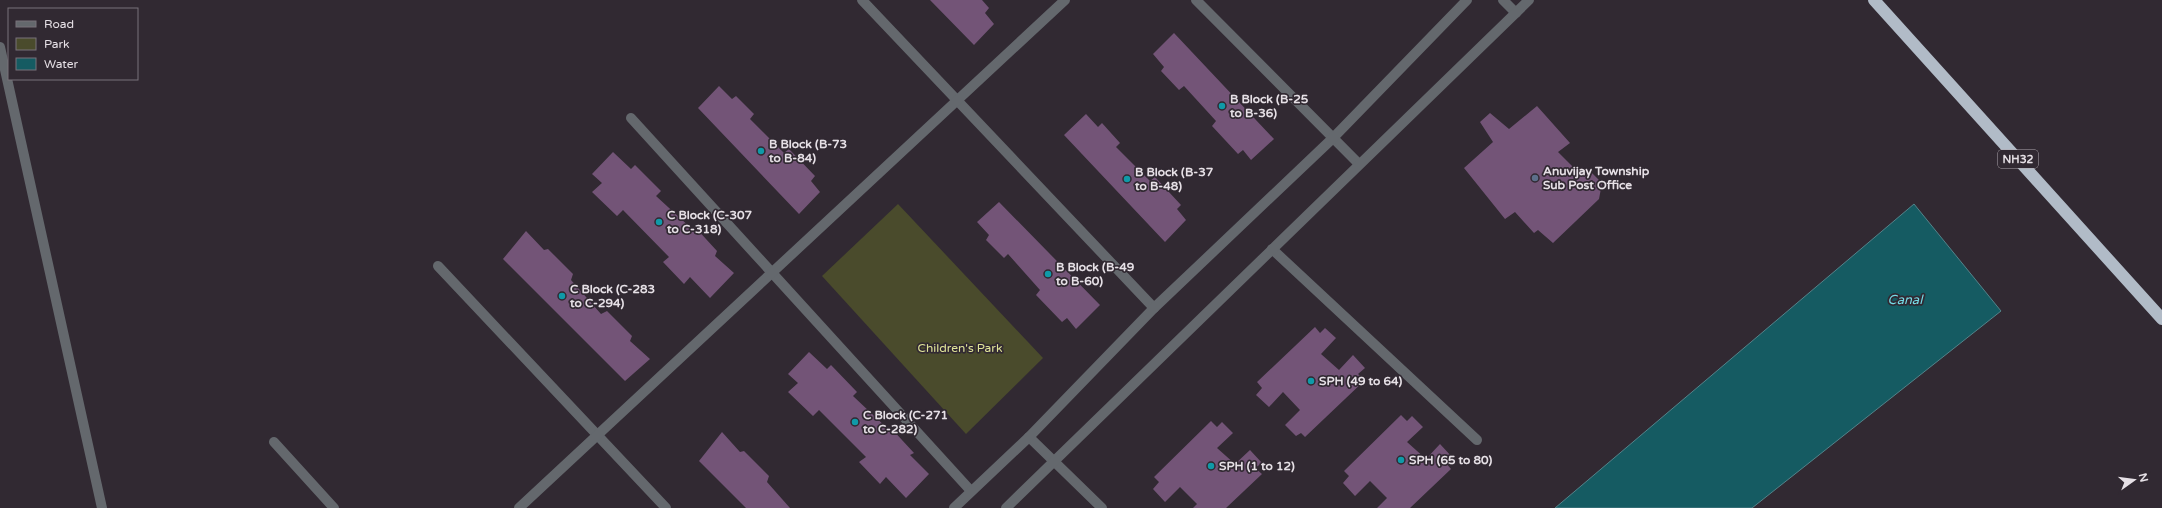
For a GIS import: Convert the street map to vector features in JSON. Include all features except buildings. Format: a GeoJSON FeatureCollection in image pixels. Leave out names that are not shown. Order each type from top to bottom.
{"type":"FeatureCollection","features":[{"type":"Feature","properties":{"kind":"highway","name":"NH32"},"geometry":{"type":"LineString","coordinates":[[1874,0],[2162,319]]}},
{"type":"Feature","properties":{"kind":"street"},"geometry":{"type":"LineString","coordinates":[[862,0],[1154,308]]}},
{"type":"Feature","properties":{"kind":"street"},"geometry":{"type":"LineString","coordinates":[[518,508],[1065,0]]}},
{"type":"Feature","properties":{"kind":"street"},"geometry":{"type":"LineString","coordinates":[[1196,0],[1359,164]]}},
{"type":"Feature","properties":{"kind":"street"},"geometry":{"type":"LineString","coordinates":[[954,508],[1030,436],[1154,308],[1333,138],[1467,0]]}},
{"type":"Feature","properties":{"kind":"street"},"geometry":{"type":"LineString","coordinates":[[1503,0],[1516,13]]}},
{"type":"Feature","properties":{"kind":"street"},"geometry":{"type":"LineString","coordinates":[[1006,508],[1529,0]]}},
{"type":"Feature","properties":{"kind":"street"},"geometry":{"type":"LineString","coordinates":[[0,47],[102,508]]}},
{"type":"Feature","properties":{"kind":"street"},"geometry":{"type":"LineString","coordinates":[[631,118],[971,491]]}},
{"type":"Feature","properties":{"kind":"street"},"geometry":{"type":"LineString","coordinates":[[1272,249],[1477,440]]}},
{"type":"Feature","properties":{"kind":"street"},"geometry":{"type":"LineString","coordinates":[[438,266],[666,508]]}},
{"type":"Feature","properties":{"kind":"street"},"geometry":{"type":"LineString","coordinates":[[1030,436],[1102,508]]}},
{"type":"Feature","properties":{"kind":"street"},"geometry":{"type":"LineString","coordinates":[[274,442],[334,508]]}},
{"type":"Feature","properties":{"kind":"green space","name":"Children's Park"},"geometry":{"type":"Polygon","coordinates":[[[898,204],[1043,358],[966,434],[822,276],[898,204]]]}},
{"type":"Feature","properties":{"kind":"water","name":"Canal"},"geometry":{"type":"Polygon","coordinates":[[[1914,204],[2001,311],[1752,508],[1555,508],[1914,204]]]}},
{"type":"Feature","properties":{"kind":"place","name":"B Block (B-25 to B-36)"},"geometry":{"type":"Point","coordinates":[1222,106]}},
{"type":"Feature","properties":{"kind":"place","name":"B Block (B-73 to B-84)"},"geometry":{"type":"Point","coordinates":[761,151]}},
{"type":"Feature","properties":{"kind":"place","name":"Anuvijay Township Sub Post Office"},"geometry":{"type":"Point","coordinates":[1535,178]}},
{"type":"Feature","properties":{"kind":"place","name":"B Block (B-37 to B-48)"},"geometry":{"type":"Point","coordinates":[1127,179]}},
{"type":"Feature","properties":{"kind":"place","name":"C Block (C-307 to C-318)"},"geometry":{"type":"Point","coordinates":[659,222]}},
{"type":"Feature","properties":{"kind":"place","name":"B Block (B-49 to B-60)"},"geometry":{"type":"Point","coordinates":[1048,274]}},
{"type":"Feature","properties":{"kind":"place","name":"C Block (C-283 to C-294)"},"geometry":{"type":"Point","coordinates":[562,296]}},
{"type":"Feature","properties":{"kind":"place","name":"SPH (49 to 64)"},"geometry":{"type":"Point","coordinates":[1311,381]}},
{"type":"Feature","properties":{"kind":"place","name":"C Block (C-271 to C-282)"},"geometry":{"type":"Point","coordinates":[855,422]}},
{"type":"Feature","properties":{"kind":"place","name":"SPH (65 to 80)"},"geometry":{"type":"Point","coordinates":[1401,460]}},
{"type":"Feature","properties":{"kind":"place","name":"SPH (1 to 12)"},"geometry":{"type":"Point","coordinates":[1211,466]}}]}
